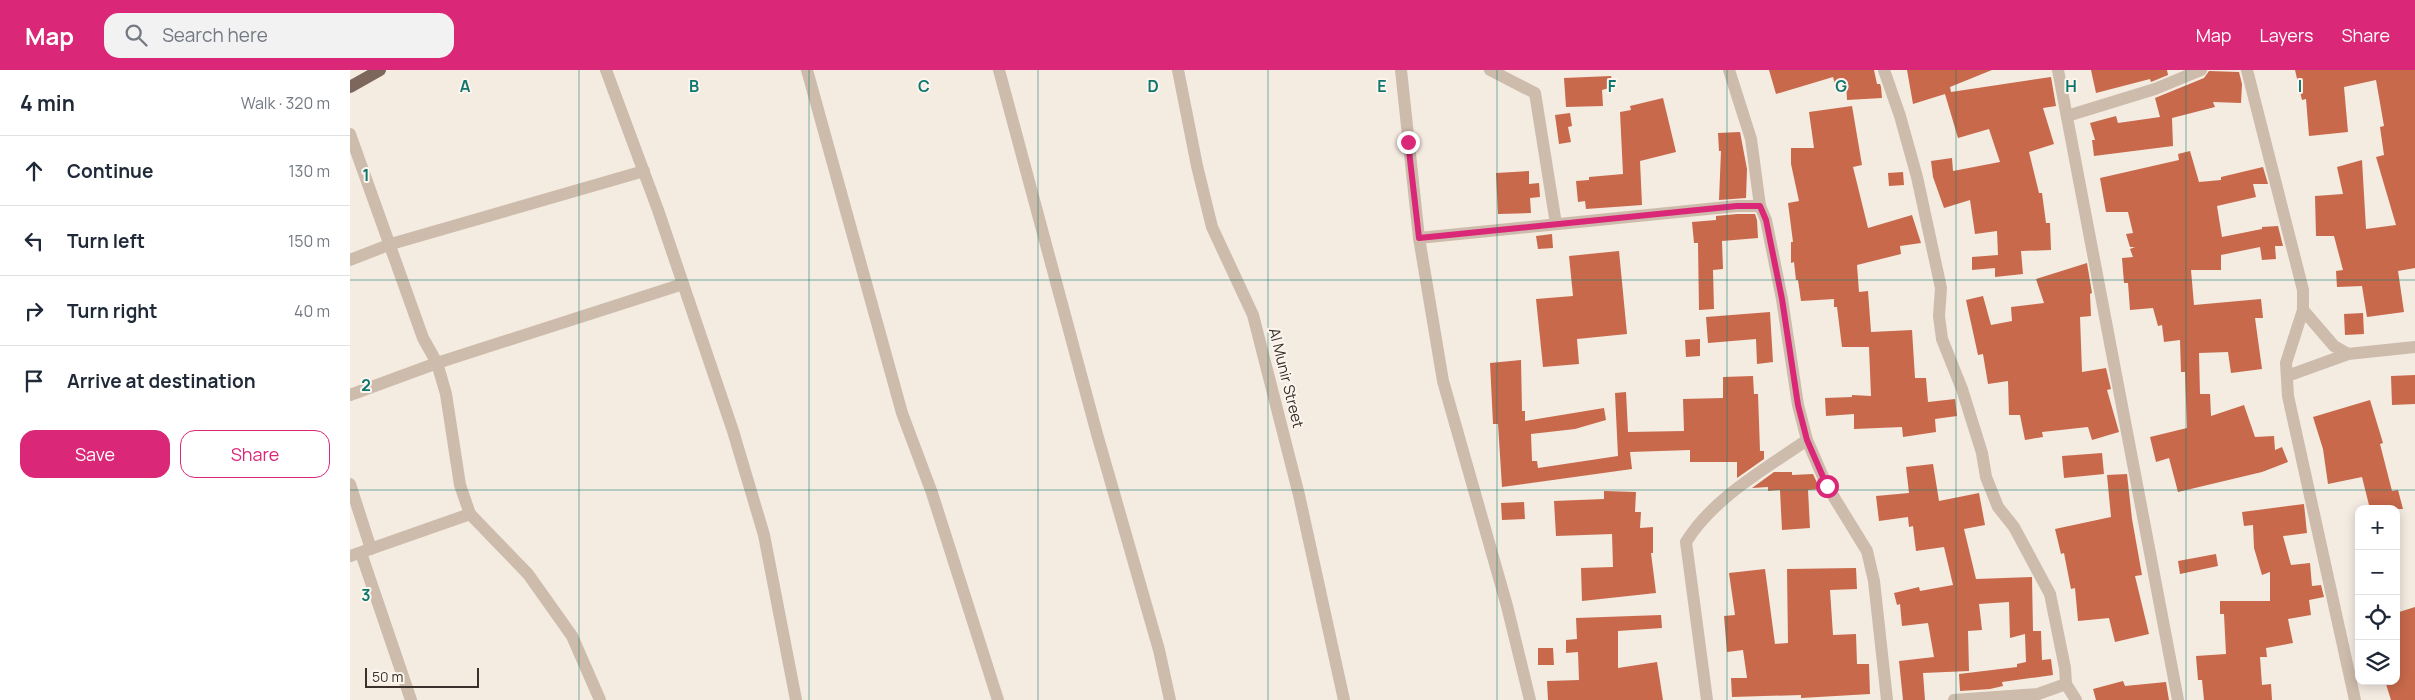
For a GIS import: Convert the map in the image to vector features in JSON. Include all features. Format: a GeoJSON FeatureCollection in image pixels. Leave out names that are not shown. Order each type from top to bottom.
{"type":"FeatureCollection","features":[{"type":"Feature","properties":{"kind":"main road"},"geometry":{"type":"LineString","coordinates":[[350,88],[365,74],[380,70]]}},
{"type":"Feature","properties":{"kind":"street"},"geometry":{"type":"LineString","coordinates":[[606,70],[644,171],[733,431],[764,535],[796,700]]}},
{"type":"Feature","properties":{"kind":"street"},"geometry":{"type":"LineString","coordinates":[[807,70],[902,413],[932,493],[998,700]]}},
{"type":"Feature","properties":{"kind":"street"},"geometry":{"type":"LineString","coordinates":[[999,70],[1097,434],[1159,650],[1170,700]]}},
{"type":"Feature","properties":{"kind":"street","name":"Al Munir Street"},"geometry":{"type":"LineString","coordinates":[[1178,70],[1197,166],[1212,227],[1253,314],[1299,495],[1344,700]]}},
{"type":"Feature","properties":{"kind":"street"},"geometry":{"type":"LineString","coordinates":[[1401,70],[1419,238],[1443,381],[1507,606],[1530,700]]}},
{"type":"Feature","properties":{"kind":"street"},"geometry":{"type":"LineString","coordinates":[[1490,70],[1531,90],[1537,98],[1556,224]]}},
{"type":"Feature","properties":{"kind":"street"},"geometry":{"type":"LineString","coordinates":[[1729,70],[1751,139],[1760,206],[1766,220],[1782,299],[1798,405],[1807,440],[1827,486],[1867,551],[1874,582],[1887,700]]}},
{"type":"Feature","properties":{"kind":"street"},"geometry":{"type":"LineString","coordinates":[[1884,70],[1900,116],[1917,177],[1941,288],[1939,316],[1942,339],[1962,389],[1982,453],[1986,477],[1998,507],[2014,528],[2050,594],[2065,668],[2066,684],[2076,700]]}},
{"type":"Feature","properties":{"kind":"street"},"geometry":{"type":"LineString","coordinates":[[2058,70],[2178,700]]}},
{"type":"Feature","properties":{"kind":"street"},"geometry":{"type":"LineString","coordinates":[[2067,116],[2155,90],[2201,70]]}},
{"type":"Feature","properties":{"kind":"street"},"geometry":{"type":"LineString","coordinates":[[2247,70],[2304,290],[2304,310],[2289,352],[2288,396],[2355,700]]}},
{"type":"Feature","properties":{"kind":"street"},"geometry":{"type":"LineString","coordinates":[[350,134],[391,244],[423,338],[437,364],[446,394],[460,485],[470,514],[528,574],[572,636],[600,700]]}},
{"type":"Feature","properties":{"kind":"street"},"geometry":{"type":"LineString","coordinates":[[350,260],[391,244],[644,171]]}},
{"type":"Feature","properties":{"kind":"street"},"geometry":{"type":"LineString","coordinates":[[1419,238],[1737,206],[1760,206]]}},
{"type":"Feature","properties":{"kind":"street"},"geometry":{"type":"LineString","coordinates":[[350,395],[437,364],[683,284]]}},
{"type":"Feature","properties":{"kind":"street"},"geometry":{"type":"LineString","coordinates":[[2304,310],[2334,346],[2348,354]]}},
{"type":"Feature","properties":{"kind":"street"},"geometry":{"type":"LineString","coordinates":[[2287,376],[2348,354],[2415,347]]}},
{"type":"Feature","properties":{"kind":"street"},"geometry":{"type":"LineString","coordinates":[[1707,700],[1686,542],[1698,522],[1745,483],[1807,440]]}},
{"type":"Feature","properties":{"kind":"street"},"geometry":{"type":"LineString","coordinates":[[350,484],[361,553],[411,700]]}},
{"type":"Feature","properties":{"kind":"street"},"geometry":{"type":"LineString","coordinates":[[361,553],[470,514]]}},
{"type":"Feature","properties":{"kind":"street"},"geometry":{"type":"LineString","coordinates":[[1954,700],[2038,694],[2066,684]]}},
{"type":"Feature","properties":{"kind":"building"},"geometry":{"type":"Polygon","coordinates":[[[1769,70],[1874,70],[1877,84],[1880,84],[1881,87],[1882,98],[1847,100],[1846,81],[1835,84],[1833,77],[1776,94],[1769,70]]]}},
{"type":"Feature","properties":{"kind":"building"},"geometry":{"type":"Polygon","coordinates":[[[1907,70],[1992,70],[1950,87],[1951,92],[2051,77],[2056,106],[2043,108],[2054,144],[2029,152],[2039,193],[2042,193],[2046,223],[2050,223],[2051,250],[2021,251],[2023,274],[1995,277],[1995,268],[1972,270],[1972,257],[1998,255],[1997,231],[1975,234],[1970,200],[1944,208],[1933,177],[1931,161],[1952,158],[1953,171],[2000,162],[1989,129],[1958,138],[1945,94],[1913,104],[1907,70]]]}},
{"type":"Feature","properties":{"kind":"building"},"geometry":{"type":"Polygon","coordinates":[[[2091,70],[2167,70],[2168,75],[2151,82],[2150,79],[2096,93],[2091,70]]]}},
{"type":"Feature","properties":{"kind":"building"},"geometry":{"type":"Polygon","coordinates":[[[2295,70],[2415,70],[2415,268],[2398,271],[2404,312],[2367,317],[2362,286],[2337,287],[2336,271],[2343,270],[2334,236],[2316,236],[2315,196],[2343,194],[2337,167],[2362,160],[2366,229],[2396,225],[2376,157],[2384,155],[2380,127],[2384,126],[2376,80],[2344,87],[2348,132],[2309,136],[2306,99],[2302,100],[2295,70]]]}},
{"type":"Feature","properties":{"kind":"building"},"geometry":{"type":"Polygon","coordinates":[[[2209,71],[2239,72],[2242,84],[2241,103],[2213,102],[2215,107],[2172,118],[2173,146],[2094,156],[2092,140],[2095,140],[2090,123],[2116,116],[2118,123],[2160,117],[2155,98],[2204,78],[2209,71]]]}},
{"type":"Feature","properties":{"kind":"building"},"geometry":{"type":"Polygon","coordinates":[[[1611,76],[1613,87],[1602,90],[1603,106],[1566,107],[1564,78],[1611,76]]]}},
{"type":"Feature","properties":{"kind":"building"},"geometry":{"type":"Polygon","coordinates":[[[1663,98],[1676,152],[1640,161],[1642,205],[1586,209],[1585,201],[1578,202],[1576,181],[1589,180],[1589,177],[1623,174],[1620,112],[1631,110],[1630,106],[1663,98]]]}},
{"type":"Feature","properties":{"kind":"building"},"geometry":{"type":"Polygon","coordinates":[[[1852,106],[1862,165],[1853,167],[1868,228],[1912,215],[1921,243],[1900,246],[1901,254],[1857,265],[1859,292],[1868,291],[1871,332],[1912,330],[1915,378],[1926,378],[1928,402],[1955,399],[1957,416],[1935,419],[1936,432],[1903,437],[1902,427],[1854,429],[1854,414],[1826,416],[1825,398],[1852,397],[1852,395],[1871,396],[1869,347],[1842,347],[1837,307],[1834,307],[1834,299],[1801,301],[1794,262],[1791,263],[1791,242],[1793,242],[1788,203],[1799,201],[1791,164],[1791,148],[1814,148],[1809,112],[1852,106]]]}},
{"type":"Feature","properties":{"kind":"building"},"geometry":{"type":"Polygon","coordinates":[[[1570,113],[1572,126],[1568,127],[1571,142],[1559,144],[1555,115],[1570,113]]]}},
{"type":"Feature","properties":{"kind":"building"},"geometry":{"type":"Polygon","coordinates":[[[1740,132],[1747,169],[1746,198],[1719,200],[1721,151],[1719,151],[1718,133],[1740,132]]]}},
{"type":"Feature","properties":{"kind":"building"},"geometry":{"type":"Polygon","coordinates":[[[2190,151],[2199,182],[2221,180],[2221,177],[2263,167],[2268,184],[2253,184],[2256,197],[2217,206],[2222,237],[2262,229],[2262,227],[2278,226],[2283,246],[2275,246],[2276,259],[2262,260],[2260,247],[2221,255],[2221,270],[2191,270],[2194,305],[2261,299],[2263,318],[2255,318],[2262,369],[2231,373],[2228,352],[2199,353],[2200,394],[2210,394],[2211,416],[2244,405],[2255,437],[2274,436],[2275,450],[2282,447],[2288,462],[2262,472],[2178,492],[2169,458],[2156,462],[2150,437],[2187,428],[2185,372],[2181,372],[2180,340],[2164,342],[2162,325],[2158,326],[2153,308],[2130,310],[2128,283],[2124,283],[2122,258],[2133,257],[2130,249],[2135,247],[2130,247],[2126,234],[2133,233],[2128,212],[2106,212],[2100,178],[2179,160],[2178,154],[2190,151]]]}},
{"type":"Feature","properties":{"kind":"building"},"geometry":{"type":"Polygon","coordinates":[[[1529,171],[1529,184],[1539,183],[1540,197],[1530,198],[1531,213],[1498,214],[1496,173],[1529,171]]]}},
{"type":"Feature","properties":{"kind":"building"},"geometry":{"type":"Polygon","coordinates":[[[1903,172],[1904,185],[1889,186],[1888,173],[1903,172]]]}},
{"type":"Feature","properties":{"kind":"building"},"geometry":{"type":"Polygon","coordinates":[[[1755,214],[1758,238],[1722,241],[1723,269],[1713,270],[1714,309],[1699,310],[1698,243],[1694,243],[1692,222],[1716,220],[1716,216],[1755,214]]]}},
{"type":"Feature","properties":{"kind":"building"},"geometry":{"type":"Polygon","coordinates":[[[1552,234],[1553,248],[1538,249],[1536,236],[1552,234]]]}},
{"type":"Feature","properties":{"kind":"building"},"geometry":{"type":"Polygon","coordinates":[[[1619,251],[1627,334],[1577,339],[1579,364],[1543,367],[1536,299],[1573,296],[1569,256],[1619,251]]]}},
{"type":"Feature","properties":{"kind":"building"},"geometry":{"type":"Polygon","coordinates":[[[2087,263],[2092,293],[2090,294],[2091,316],[2080,317],[2082,372],[2106,368],[2111,389],[2107,390],[2119,432],[2092,440],[2088,427],[2042,432],[2043,437],[2025,440],[2020,415],[2009,415],[2008,381],[1988,384],[1983,354],[1978,355],[1966,300],[1983,296],[1991,325],[2012,321],[2011,307],[2044,303],[2036,279],[2087,263]]]}},
{"type":"Feature","properties":{"kind":"building"},"geometry":{"type":"Polygon","coordinates":[[[1770,312],[1773,362],[1757,364],[1756,339],[1708,343],[1706,317],[1770,312]]]}},
{"type":"Feature","properties":{"kind":"building"},"geometry":{"type":"Polygon","coordinates":[[[2363,313],[2364,334],[2345,335],[2344,314],[2363,313]]]}},
{"type":"Feature","properties":{"kind":"building"},"geometry":{"type":"Polygon","coordinates":[[[1700,339],[1700,356],[1686,357],[1685,340],[1700,339]]]}},
{"type":"Feature","properties":{"kind":"building"},"geometry":{"type":"Polygon","coordinates":[[[1521,360],[1522,411],[1525,411],[1525,421],[1604,408],[1606,420],[1575,429],[1531,434],[1532,461],[1537,461],[1538,468],[1618,456],[1615,393],[1626,392],[1628,432],[1684,431],[1683,399],[1723,398],[1723,377],[1753,376],[1754,394],[1758,394],[1760,451],[1764,451],[1764,459],[1737,478],[1737,462],[1690,462],[1690,450],[1630,452],[1632,469],[1502,487],[1498,424],[1493,424],[1490,363],[1521,360]]]}},
{"type":"Feature","properties":{"kind":"building"},"geometry":{"type":"Polygon","coordinates":[[[2415,375],[2415,404],[2392,405],[2391,376],[2415,375]]]}},
{"type":"Feature","properties":{"kind":"building"},"geometry":{"type":"Polygon","coordinates":[[[2370,400],[2383,443],[2380,444],[2392,491],[2398,490],[2403,509],[2400,509],[2400,505],[2369,505],[2362,477],[2328,484],[2323,449],[2313,417],[2370,400]]]}},
{"type":"Feature","properties":{"kind":"building"},"geometry":{"type":"Polygon","coordinates":[[[2102,453],[2104,474],[2064,478],[2062,456],[2102,453]]]}},
{"type":"Feature","properties":{"kind":"building"},"geometry":{"type":"Polygon","coordinates":[[[1933,464],[1939,501],[1979,493],[1985,525],[1964,529],[1976,579],[2032,577],[2033,631],[2041,631],[2042,660],[2051,659],[2053,675],[2002,682],[2003,686],[1990,689],[1960,691],[1959,674],[2017,667],[2017,664],[2026,662],[2025,634],[2010,638],[2009,602],[1979,604],[1982,630],[1968,631],[1969,671],[1923,673],[1925,700],[1903,700],[1899,661],[1934,657],[1928,623],[1902,626],[1900,604],[1897,605],[1894,593],[1919,587],[1920,591],[1953,585],[1944,547],[1916,551],[1913,526],[1909,527],[1908,517],[1879,521],[1876,496],[1909,493],[1906,467],[1933,464]]]}},
{"type":"Feature","properties":{"kind":"building"},"geometry":{"type":"Polygon","coordinates":[[[1774,472],[1792,472],[1792,475],[1813,474],[1820,489],[1808,490],[1810,528],[1782,530],[1780,490],[1768,491],[1768,487],[1752,488],[1774,472]]]}},
{"type":"Feature","properties":{"kind":"building"},"geometry":{"type":"Polygon","coordinates":[[[2127,474],[2132,519],[2142,575],[2135,576],[2149,634],[2115,642],[2109,618],[2078,621],[2075,588],[2071,589],[2064,553],[2061,554],[2055,529],[2111,517],[2107,475],[2127,474]]]}},
{"type":"Feature","properties":{"kind":"building"},"geometry":{"type":"Polygon","coordinates":[[[1604,491],[1636,492],[1635,512],[1641,512],[1640,528],[1653,527],[1653,553],[1651,553],[1656,593],[1582,601],[1581,568],[1613,567],[1612,534],[1556,536],[1554,501],[1604,499],[1604,491]]]}},
{"type":"Feature","properties":{"kind":"building"},"geometry":{"type":"Polygon","coordinates":[[[1524,502],[1525,519],[1502,520],[1501,503],[1524,502]]]}},
{"type":"Feature","properties":{"kind":"building"},"geometry":{"type":"Polygon","coordinates":[[[2304,504],[2307,533],[2283,536],[2291,565],[2310,563],[2312,586],[2321,585],[2324,597],[2309,600],[2311,615],[2288,619],[2293,643],[2266,648],[2267,657],[2260,657],[2262,685],[2271,684],[2272,700],[2204,700],[2202,680],[2198,680],[2196,656],[2226,654],[2224,614],[2220,614],[2220,601],[2270,601],[2270,572],[2262,575],[2254,548],[2253,525],[2244,526],[2242,512],[2304,504]]]}},
{"type":"Feature","properties":{"kind":"building"},"geometry":{"type":"Polygon","coordinates":[[[2216,554],[2218,566],[2180,574],[2178,561],[2216,554]]]}},
{"type":"Feature","properties":{"kind":"building"},"geometry":{"type":"Polygon","coordinates":[[[1856,568],[1857,589],[1830,590],[1833,635],[1856,634],[1857,664],[1869,664],[1870,694],[1801,698],[1801,695],[1732,697],[1731,678],[1747,678],[1743,650],[1727,652],[1724,616],[1735,615],[1729,573],[1765,569],[1775,644],[1788,643],[1787,569],[1856,568]]]}},
{"type":"Feature","properties":{"kind":"building"},"geometry":{"type":"Polygon","coordinates":[[[2415,607],[2415,700],[2391,700],[2386,685],[2400,685],[2400,612],[2415,607]]]}},
{"type":"Feature","properties":{"kind":"building"},"geometry":{"type":"Polygon","coordinates":[[[1661,615],[1662,628],[1618,631],[1618,668],[1657,662],[1663,700],[1548,700],[1547,681],[1579,680],[1578,652],[1566,653],[1566,640],[1577,639],[1576,618],[1661,615]]]}},
{"type":"Feature","properties":{"kind":"building"},"geometry":{"type":"Polygon","coordinates":[[[1538,648],[1553,648],[1554,665],[1538,665],[1538,648]]]}},
{"type":"Feature","properties":{"kind":"building"},"geometry":{"type":"Polygon","coordinates":[[[2123,681],[2125,686],[2166,682],[2169,700],[2096,700],[2093,689],[2123,681]]]}},
{"type":"Feature","properties":{"kind":"route"},"geometry":{"type":"LineString","coordinates":[[1408,142],[1419,238],[1737,206],[1760,206],[1766,220],[1782,299],[1798,405],[1807,440],[1827,486]]}}]}
